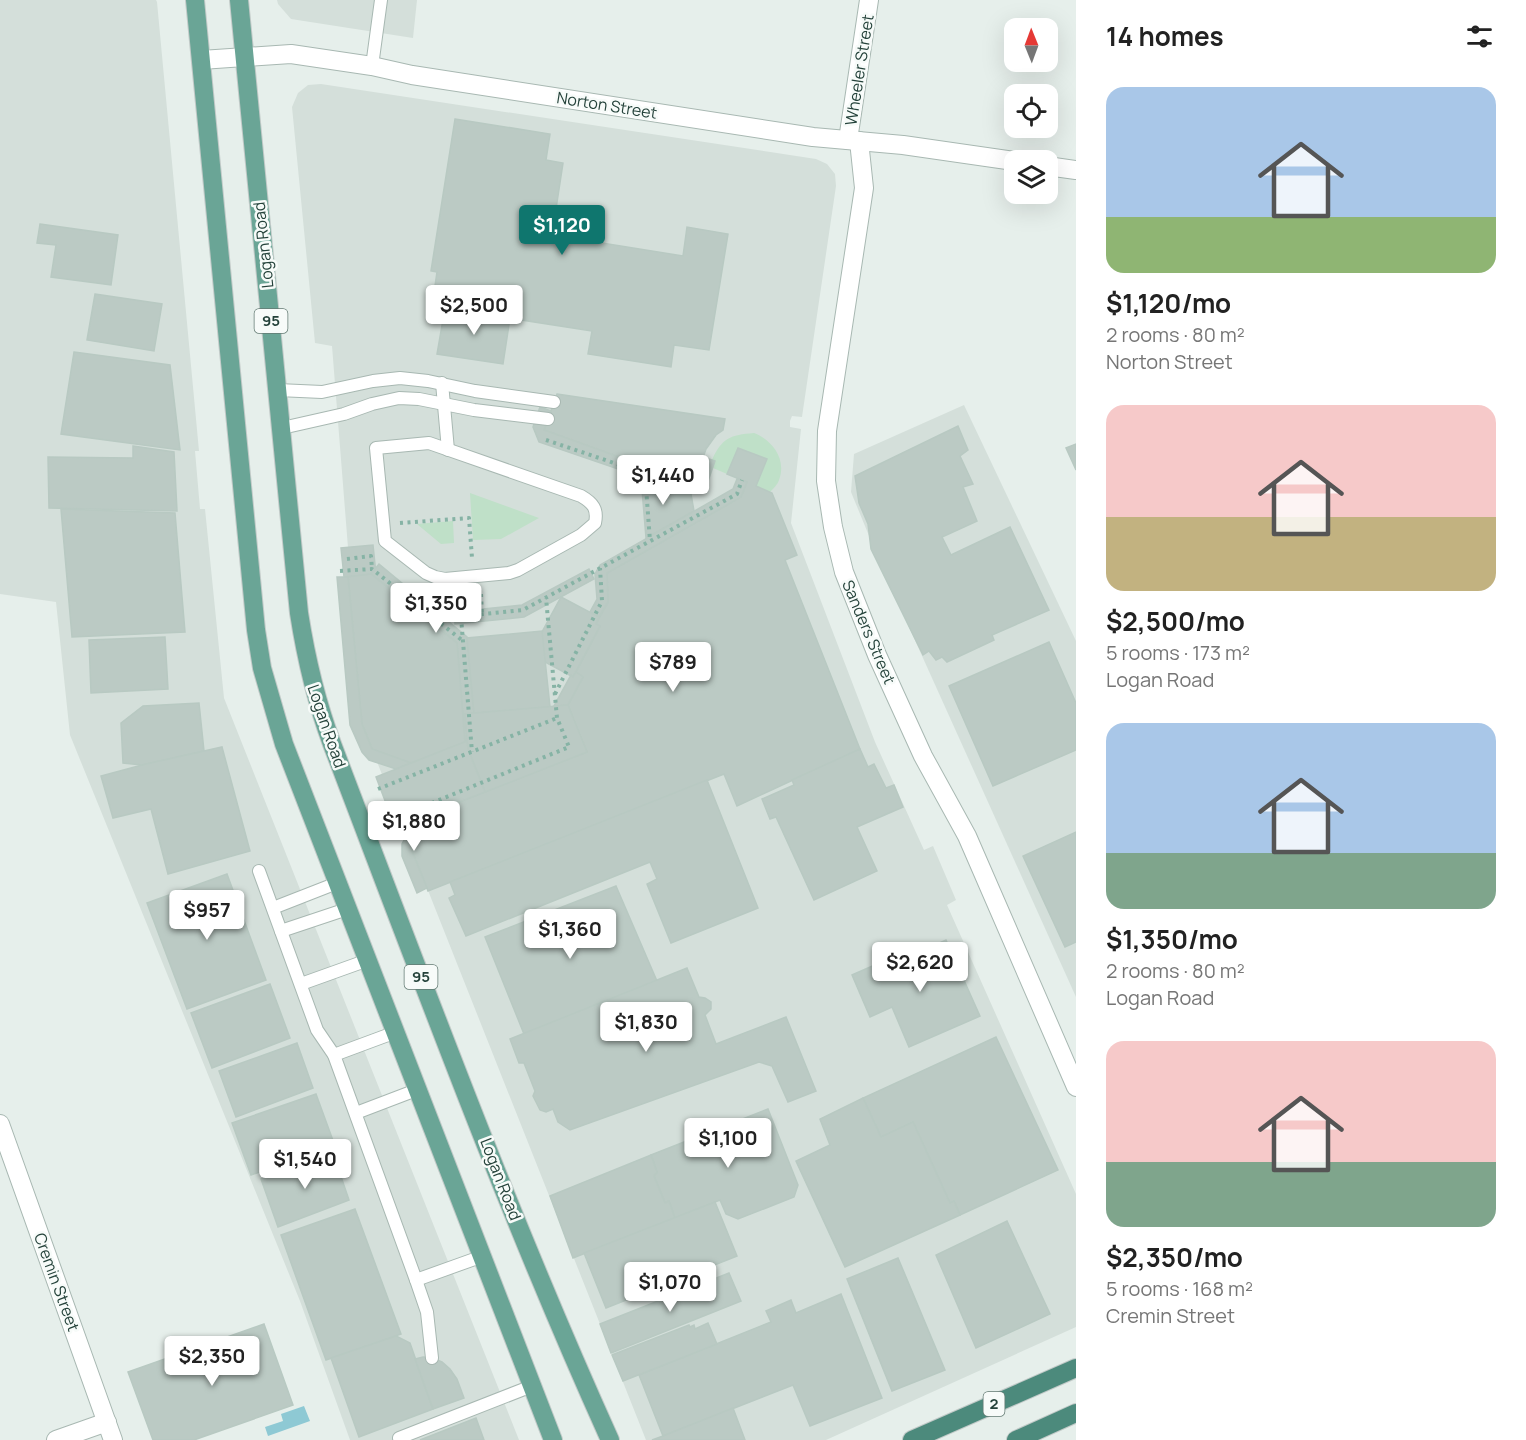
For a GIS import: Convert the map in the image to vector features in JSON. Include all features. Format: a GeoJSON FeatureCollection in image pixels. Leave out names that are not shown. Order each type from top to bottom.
{"type":"FeatureCollection","features":[{"type":"Feature","properties":{"kind":"highway","name":"2"},"geometry":{"type":"LineString","coordinates":[[912,1440],[1076,1368]]}},
{"type":"Feature","properties":{"kind":"highway"},"geometry":{"type":"LineString","coordinates":[[1016,1440],[1076,1413]]}},
{"type":"Feature","properties":{"kind":"main road","name":"95"},"geometry":{"type":"LineString","coordinates":[[195,0],[242,490],[262,668],[284,744],[553,1440]]}},
{"type":"Feature","properties":{"kind":"main road","name":"Logan Road"},"geometry":{"type":"LineString","coordinates":[[239,0],[298,613],[310,674],[320,711],[535,1265],[610,1440]]}},
{"type":"Feature","properties":{"kind":"street","name":"Wheeler Street"},"geometry":{"type":"LineString","coordinates":[[854,141],[869,0]]}},
{"type":"Feature","properties":{"kind":"street","name":"Norton Street"},"geometry":{"type":"LineString","coordinates":[[201,60],[245,55],[291,54],[813,137],[903,145],[1004,160]]}},
{"type":"Feature","properties":{"kind":"street","name":"Sanders Street"},"geometry":{"type":"LineString","coordinates":[[854,141],[864,188],[827,431],[826,456],[829,505],[838,553],[882,666],[923,756],[967,836],[1076,1087]]}},
{"type":"Feature","properties":{"kind":"street"},"geometry":{"type":"LineString","coordinates":[[1058,168],[1076,170]]}},
{"type":"Feature","properties":{"kind":"street","name":"Cremin Street"},"geometry":{"type":"LineString","coordinates":[[0,1124],[113,1440]]}},
{"type":"Feature","properties":{"kind":"street"},"geometry":{"type":"LineString","coordinates":[[56,1440],[107,1422]]}},
{"type":"Feature","properties":{"kind":"lane"},"geometry":{"type":"LineString","coordinates":[[372,66],[381,0]]}},
{"type":"Feature","properties":{"kind":"lane"},"geometry":{"type":"LineString","coordinates":[[278,390],[322,392],[373,381],[400,378],[554,402]]}},
{"type":"Feature","properties":{"kind":"lane"},"geometry":{"type":"LineString","coordinates":[[442,383],[448,450]]}},
{"type":"Feature","properties":{"kind":"lane"},"geometry":{"type":"LineString","coordinates":[[282,428],[344,414],[389,400],[419,399],[474,410],[548,419]]}},
{"type":"Feature","properties":{"kind":"lane"},"geometry":{"type":"LineString","coordinates":[[429,443],[581,496],[590,501],[596,509],[595,523],[581,535],[518,570],[509,573],[445,579],[426,573],[385,542],[383,525],[376,448],[429,443]]}},
{"type":"Feature","properties":{"kind":"lane"},"geometry":{"type":"LineString","coordinates":[[260,871],[317,1030],[334,1055],[416,1280],[427,1312],[432,1358]]}},
{"type":"Feature","properties":{"kind":"lane"},"geometry":{"type":"LineString","coordinates":[[273,908],[337,883]]}},
{"type":"Feature","properties":{"kind":"lane"},"geometry":{"type":"LineString","coordinates":[[281,931],[347,909]]}},
{"type":"Feature","properties":{"kind":"lane"},"geometry":{"type":"LineString","coordinates":[[301,984],[368,960]]}},
{"type":"Feature","properties":{"kind":"lane"},"geometry":{"type":"LineString","coordinates":[[334,1055],[396,1032]]}},
{"type":"Feature","properties":{"kind":"lane"},"geometry":{"type":"LineString","coordinates":[[356,1113],[419,1089]]}},
{"type":"Feature","properties":{"kind":"lane"},"geometry":{"type":"LineString","coordinates":[[416,1280],[483,1256]]}},
{"type":"Feature","properties":{"kind":"lane"},"geometry":{"type":"LineString","coordinates":[[393,1424],[399,1439],[532,1386]]}},
{"type":"Feature","properties":{"kind":"lane"},"geometry":{"type":"LineString","coordinates":[[448,1404],[452,1416]]}},
{"type":"Feature","properties":{"kind":"path"},"geometry":{"type":"LineString","coordinates":[[540,437],[691,489],[700,485],[707,461]]}},
{"type":"Feature","properties":{"kind":"path"},"geometry":{"type":"LineString","coordinates":[[645,474],[650,541]]}},
{"type":"Feature","properties":{"kind":"path"},"geometry":{"type":"LineString","coordinates":[[436,619],[523,610],[736,494],[742,480]]}},
{"type":"Feature","properties":{"kind":"path"},"geometry":{"type":"LineString","coordinates":[[383,525],[469,518],[473,565]]}},
{"type":"Feature","properties":{"kind":"path"},"geometry":{"type":"LineString","coordinates":[[347,559],[371,556],[372,568]]}},
{"type":"Feature","properties":{"kind":"path"},"geometry":{"type":"LineString","coordinates":[[340,571],[372,568],[463,640]]}},
{"type":"Feature","properties":{"kind":"path"},"geometry":{"type":"LineString","coordinates":[[555,694],[602,601],[600,568]]}},
{"type":"Feature","properties":{"kind":"path"},"geometry":{"type":"LineString","coordinates":[[481,586],[482,614]]}},
{"type":"Feature","properties":{"kind":"path"},"geometry":{"type":"LineString","coordinates":[[390,820],[569,747],[557,718],[546,598]]}},
{"type":"Feature","properties":{"kind":"path"},"geometry":{"type":"LineString","coordinates":[[461,617],[472,752]]}},
{"type":"Feature","properties":{"kind":"path"},"geometry":{"type":"LineString","coordinates":[[378,789],[557,718]]}},
{"type":"Feature","properties":{"kind":"shaded area"},"geometry":{"type":"Polygon","coordinates":[[[0,0],[156,0],[157,2],[199,451],[195,451],[200,509],[205,509],[224,698],[519,1440],[350,1440],[300,1301],[70,735],[56,602],[0,594],[0,0]]]}},
{"type":"Feature","properties":{"kind":"shaded area"},"geometry":{"type":"Polygon","coordinates":[[[277,0],[417,0],[413,38],[291,19],[277,0]]]}},
{"type":"Feature","properties":{"kind":"shaded area"},"geometry":{"type":"Polygon","coordinates":[[[321,84],[816,159],[827,164],[835,174],[836,186],[802,417],[792,416],[790,421],[790,427],[801,429],[791,523],[875,742],[924,850],[933,846],[956,900],[947,905],[1076,1194],[1076,1327],[826,1440],[646,1440],[362,724],[332,346],[315,343],[292,107],[298,93],[308,85],[321,84]]]}},
{"type":"Feature","properties":{"kind":"shaded area"},"geometry":{"type":"Polygon","coordinates":[[[964,405],[1076,641],[1076,997],[881,565],[851,492],[854,454],[964,405]]]}},
{"type":"Feature","properties":{"kind":"green space"},"geometry":{"type":"Polygon","coordinates":[[[754,433],[772,445],[781,465],[777,485],[770,492],[756,486],[767,459],[739,448],[727,474],[713,468],[715,461],[712,460],[723,442],[739,435],[754,433]]]}},
{"type":"Feature","properties":{"kind":"green space"},"geometry":{"type":"Polygon","coordinates":[[[470,493],[539,518],[501,539],[473,540],[470,493]]]}},
{"type":"Feature","properties":{"kind":"green space"},"geometry":{"type":"Polygon","coordinates":[[[453,521],[454,543],[441,544],[417,524],[453,521]]]}},
{"type":"Feature","properties":{"kind":"water"},"geometry":{"type":"Polygon","coordinates":[[[304,1406],[310,1421],[268,1436],[265,1427],[283,1421],[281,1414],[304,1406]]]}},
{"type":"Feature","properties":{"kind":"building"},"geometry":{"type":"Polygon","coordinates":[[[455,119],[550,134],[546,160],[563,163],[552,235],[683,256],[687,227],[728,234],[709,350],[674,345],[671,367],[588,354],[592,331],[432,306],[437,272],[431,271],[455,119]]]}},
{"type":"Feature","properties":{"kind":"building"},"geometry":{"type":"Polygon","coordinates":[[[40,224],[118,235],[111,285],[51,277],[56,245],[37,243],[40,224]]]}},
{"type":"Feature","properties":{"kind":"building"},"geometry":{"type":"Polygon","coordinates":[[[95,294],[162,304],[154,351],[87,340],[95,294]]]}},
{"type":"Feature","properties":{"kind":"building"},"geometry":{"type":"Polygon","coordinates":[[[445,308],[510,318],[503,364],[437,354],[445,308]]]}},
{"type":"Feature","properties":{"kind":"building"},"geometry":{"type":"Polygon","coordinates":[[[74,352],[170,365],[180,450],[61,434],[74,352]]]}},
{"type":"Feature","properties":{"kind":"building"},"geometry":{"type":"Polygon","coordinates":[[[557,394],[725,419],[723,430],[716,435],[706,449],[694,484],[544,430],[557,394]]]}},
{"type":"Feature","properties":{"kind":"building"},"geometry":{"type":"Polygon","coordinates":[[[540,407],[551,411],[544,430],[694,484],[703,457],[715,461],[706,487],[691,494],[539,442],[533,427],[540,407]]]}},
{"type":"Feature","properties":{"kind":"building"},"geometry":{"type":"Polygon","coordinates":[[[958,426],[968,450],[960,456],[973,484],[963,487],[977,521],[942,537],[951,555],[1010,527],[1049,610],[992,635],[994,640],[947,662],[942,657],[936,660],[929,651],[923,655],[871,549],[868,524],[859,503],[855,476],[958,426]]]}},
{"type":"Feature","properties":{"kind":"building"},"geometry":{"type":"Polygon","coordinates":[[[1076,444],[1076,470],[1066,448],[1076,444]]]}},
{"type":"Feature","properties":{"kind":"building"},"geometry":{"type":"Polygon","coordinates":[[[133,446],[174,452],[177,511],[49,508],[48,457],[133,458],[133,446]]]}},
{"type":"Feature","properties":{"kind":"building"},"geometry":{"type":"Polygon","coordinates":[[[738,448],[767,459],[756,486],[772,493],[797,555],[785,560],[860,749],[737,806],[724,774],[428,891],[412,851],[431,813],[587,752],[568,705],[583,677],[576,672],[600,626],[596,624],[608,602],[607,573],[741,497],[747,482],[727,474],[738,448]]]}},
{"type":"Feature","properties":{"kind":"building"},"geometry":{"type":"Polygon","coordinates":[[[641,477],[691,494],[694,511],[646,538],[641,477]]]}},
{"type":"Feature","properties":{"kind":"building"},"geometry":{"type":"Polygon","coordinates":[[[737,479],[747,482],[741,497],[607,573],[608,602],[599,617],[590,612],[597,599],[595,574],[600,565],[733,489],[737,479]]]}},
{"type":"Feature","properties":{"kind":"building"},"geometry":{"type":"Polygon","coordinates":[[[61,509],[175,513],[185,632],[72,637],[61,509]]]}},
{"type":"Feature","properties":{"kind":"building"},"geometry":{"type":"Polygon","coordinates":[[[373,545],[376,574],[344,577],[341,548],[373,545]]]}},
{"type":"Feature","properties":{"kind":"building"},"geometry":{"type":"Polygon","coordinates":[[[379,564],[467,637],[474,713],[465,714],[467,741],[465,742],[457,643],[371,574],[379,564]]]}},
{"type":"Feature","properties":{"kind":"building"},"geometry":{"type":"Polygon","coordinates":[[[589,569],[594,579],[524,617],[455,624],[454,612],[522,605],[589,569]]]}},
{"type":"Feature","properties":{"kind":"building"},"geometry":{"type":"Polygon","coordinates":[[[371,574],[457,643],[465,742],[411,763],[372,749],[362,724],[348,577],[371,574]]]}},
{"type":"Feature","properties":{"kind":"building"},"geometry":{"type":"Polygon","coordinates":[[[337,577],[348,577],[362,724],[372,749],[411,763],[396,769],[369,760],[362,752],[350,725],[337,577]]]}},
{"type":"Feature","properties":{"kind":"building"},"geometry":{"type":"Polygon","coordinates":[[[561,597],[599,617],[596,624],[600,626],[573,677],[530,654],[561,597]]]}},
{"type":"Feature","properties":{"kind":"building"},"geometry":{"type":"Polygon","coordinates":[[[542,631],[550,707],[474,713],[467,638],[542,631]]]}},
{"type":"Feature","properties":{"kind":"building"},"geometry":{"type":"Polygon","coordinates":[[[165,637],[168,689],[91,693],[89,640],[165,637]]]}},
{"type":"Feature","properties":{"kind":"building"},"geometry":{"type":"Polygon","coordinates":[[[1049,642],[1076,703],[1076,750],[993,786],[949,686],[1049,642]]]}},
{"type":"Feature","properties":{"kind":"building"},"geometry":{"type":"Polygon","coordinates":[[[576,672],[583,677],[568,705],[554,706],[571,675],[573,677],[576,672]]]}},
{"type":"Feature","properties":{"kind":"building"},"geometry":{"type":"Polygon","coordinates":[[[199,703],[204,751],[142,765],[123,763],[121,723],[143,706],[199,703]]]}},
{"type":"Feature","properties":{"kind":"building"},"geometry":{"type":"Polygon","coordinates":[[[568,705],[587,752],[485,792],[468,749],[465,714],[568,705]]]}},
{"type":"Feature","properties":{"kind":"building"},"geometry":{"type":"Polygon","coordinates":[[[467,741],[485,792],[395,827],[376,777],[467,741]]]}},
{"type":"Feature","properties":{"kind":"building"},"geometry":{"type":"Polygon","coordinates":[[[222,747],[250,851],[168,874],[151,809],[113,818],[101,776],[222,747]]]}},
{"type":"Feature","properties":{"kind":"building"},"geometry":{"type":"Polygon","coordinates":[[[860,749],[868,767],[874,764],[886,788],[894,785],[903,807],[857,827],[877,871],[814,900],[776,817],[770,819],[762,799],[794,785],[792,780],[860,749]]]}},
{"type":"Feature","properties":{"kind":"building"},"geometry":{"type":"Polygon","coordinates":[[[707,780],[758,908],[671,943],[647,884],[657,879],[650,862],[466,936],[449,898],[455,895],[450,882],[707,780]]]}},
{"type":"Feature","properties":{"kind":"building"},"geometry":{"type":"Polygon","coordinates":[[[431,813],[412,851],[427,888],[417,893],[402,856],[402,844],[415,819],[431,813]]]}},
{"type":"Feature","properties":{"kind":"building"},"geometry":{"type":"Polygon","coordinates":[[[1076,832],[1076,942],[1065,947],[1023,856],[1076,832]]]}},
{"type":"Feature","properties":{"kind":"building"},"geometry":{"type":"Polygon","coordinates":[[[227,874],[266,980],[187,1009],[147,903],[227,874]]]}},
{"type":"Feature","properties":{"kind":"building"},"geometry":{"type":"Polygon","coordinates":[[[616,886],[657,981],[524,1034],[485,937],[616,886]]]}},
{"type":"Feature","properties":{"kind":"building"},"geometry":{"type":"Polygon","coordinates":[[[946,940],[980,1016],[909,1047],[892,1007],[870,1017],[852,975],[877,964],[880,970],[946,940]]]}},
{"type":"Feature","properties":{"kind":"building"},"geometry":{"type":"Polygon","coordinates":[[[687,968],[699,997],[711,1002],[711,1009],[705,1015],[716,1044],[786,1017],[816,1091],[788,1102],[772,1066],[759,1062],[570,1130],[558,1122],[553,1109],[546,1112],[540,1110],[533,1096],[535,1091],[524,1063],[519,1063],[510,1039],[687,968]]]}},
{"type":"Feature","properties":{"kind":"building"},"geometry":{"type":"Polygon","coordinates":[[[270,984],[290,1038],[212,1068],[191,1013],[270,984]]]}},
{"type":"Feature","properties":{"kind":"building"},"geometry":{"type":"Polygon","coordinates":[[[996,1037],[1058,1170],[960,1215],[954,1201],[950,1203],[913,1122],[881,1137],[863,1098],[996,1037]]]}},
{"type":"Feature","properties":{"kind":"building"},"geometry":{"type":"Polygon","coordinates":[[[297,1043],[313,1088],[236,1117],[219,1071],[297,1043]]]}},
{"type":"Feature","properties":{"kind":"building"},"geometry":{"type":"Polygon","coordinates":[[[316,1094],[335,1146],[251,1175],[232,1123],[316,1094]]]}},
{"type":"Feature","properties":{"kind":"building"},"geometry":{"type":"Polygon","coordinates":[[[863,1098],[881,1137],[913,1122],[950,1203],[954,1201],[960,1215],[845,1267],[796,1161],[830,1145],[820,1119],[863,1098]]]}},
{"type":"Feature","properties":{"kind":"building"},"geometry":{"type":"Polygon","coordinates":[[[768,1109],[798,1185],[794,1197],[738,1219],[726,1214],[720,1200],[675,1218],[669,1201],[665,1203],[654,1176],[657,1172],[651,1155],[768,1109]]]}},
{"type":"Feature","properties":{"kind":"building"},"geometry":{"type":"Polygon","coordinates":[[[333,1153],[349,1200],[278,1227],[261,1179],[333,1153]]]}},
{"type":"Feature","properties":{"kind":"building"},"geometry":{"type":"Polygon","coordinates":[[[651,1155],[657,1172],[654,1176],[665,1203],[669,1201],[675,1218],[573,1258],[550,1196],[651,1155]]]}},
{"type":"Feature","properties":{"kind":"building"},"geometry":{"type":"Polygon","coordinates":[[[715,1202],[737,1256],[606,1308],[584,1253],[715,1202]]]}},
{"type":"Feature","properties":{"kind":"building"},"geometry":{"type":"Polygon","coordinates":[[[355,1209],[401,1334],[326,1360],[281,1235],[355,1209]]]}},
{"type":"Feature","properties":{"kind":"building"},"geometry":{"type":"Polygon","coordinates":[[[1007,1221],[1050,1314],[976,1348],[936,1255],[1007,1221]]]}},
{"type":"Feature","properties":{"kind":"building"},"geometry":{"type":"Polygon","coordinates":[[[898,1258],[945,1370],[892,1391],[847,1279],[898,1258]]]}},
{"type":"Feature","properties":{"kind":"building"},"geometry":{"type":"Polygon","coordinates":[[[729,1273],[741,1301],[611,1353],[600,1324],[729,1273]]]}},
{"type":"Feature","properties":{"kind":"building"},"geometry":{"type":"Polygon","coordinates":[[[841,1294],[882,1398],[810,1426],[793,1385],[663,1436],[639,1375],[771,1322],[766,1311],[791,1300],[796,1313],[841,1294]]]}},
{"type":"Feature","properties":{"kind":"building"},"geometry":{"type":"Polygon","coordinates":[[[708,1323],[717,1344],[623,1381],[612,1355],[689,1325],[690,1327],[694,1325],[695,1329],[708,1323]]]}},
{"type":"Feature","properties":{"kind":"building"},"geometry":{"type":"Polygon","coordinates":[[[264,1324],[293,1405],[194,1440],[153,1440],[128,1372],[264,1324]]]}},
{"type":"Feature","properties":{"kind":"building"},"geometry":{"type":"Polygon","coordinates":[[[396,1336],[410,1343],[433,1409],[359,1437],[331,1358],[396,1336]]]}},
{"type":"Feature","properties":{"kind":"building"},"geometry":{"type":"Polygon","coordinates":[[[423,1357],[442,1362],[450,1369],[457,1379],[464,1398],[433,1409],[415,1359],[423,1357]]]}},
{"type":"Feature","properties":{"kind":"building"},"geometry":{"type":"Polygon","coordinates":[[[733,1408],[745,1440],[652,1440],[663,1436],[733,1408]]]}},
{"type":"Feature","properties":{"kind":"building"},"geometry":{"type":"Polygon","coordinates":[[[476,1418],[484,1440],[420,1440],[476,1418]]]}}]}
